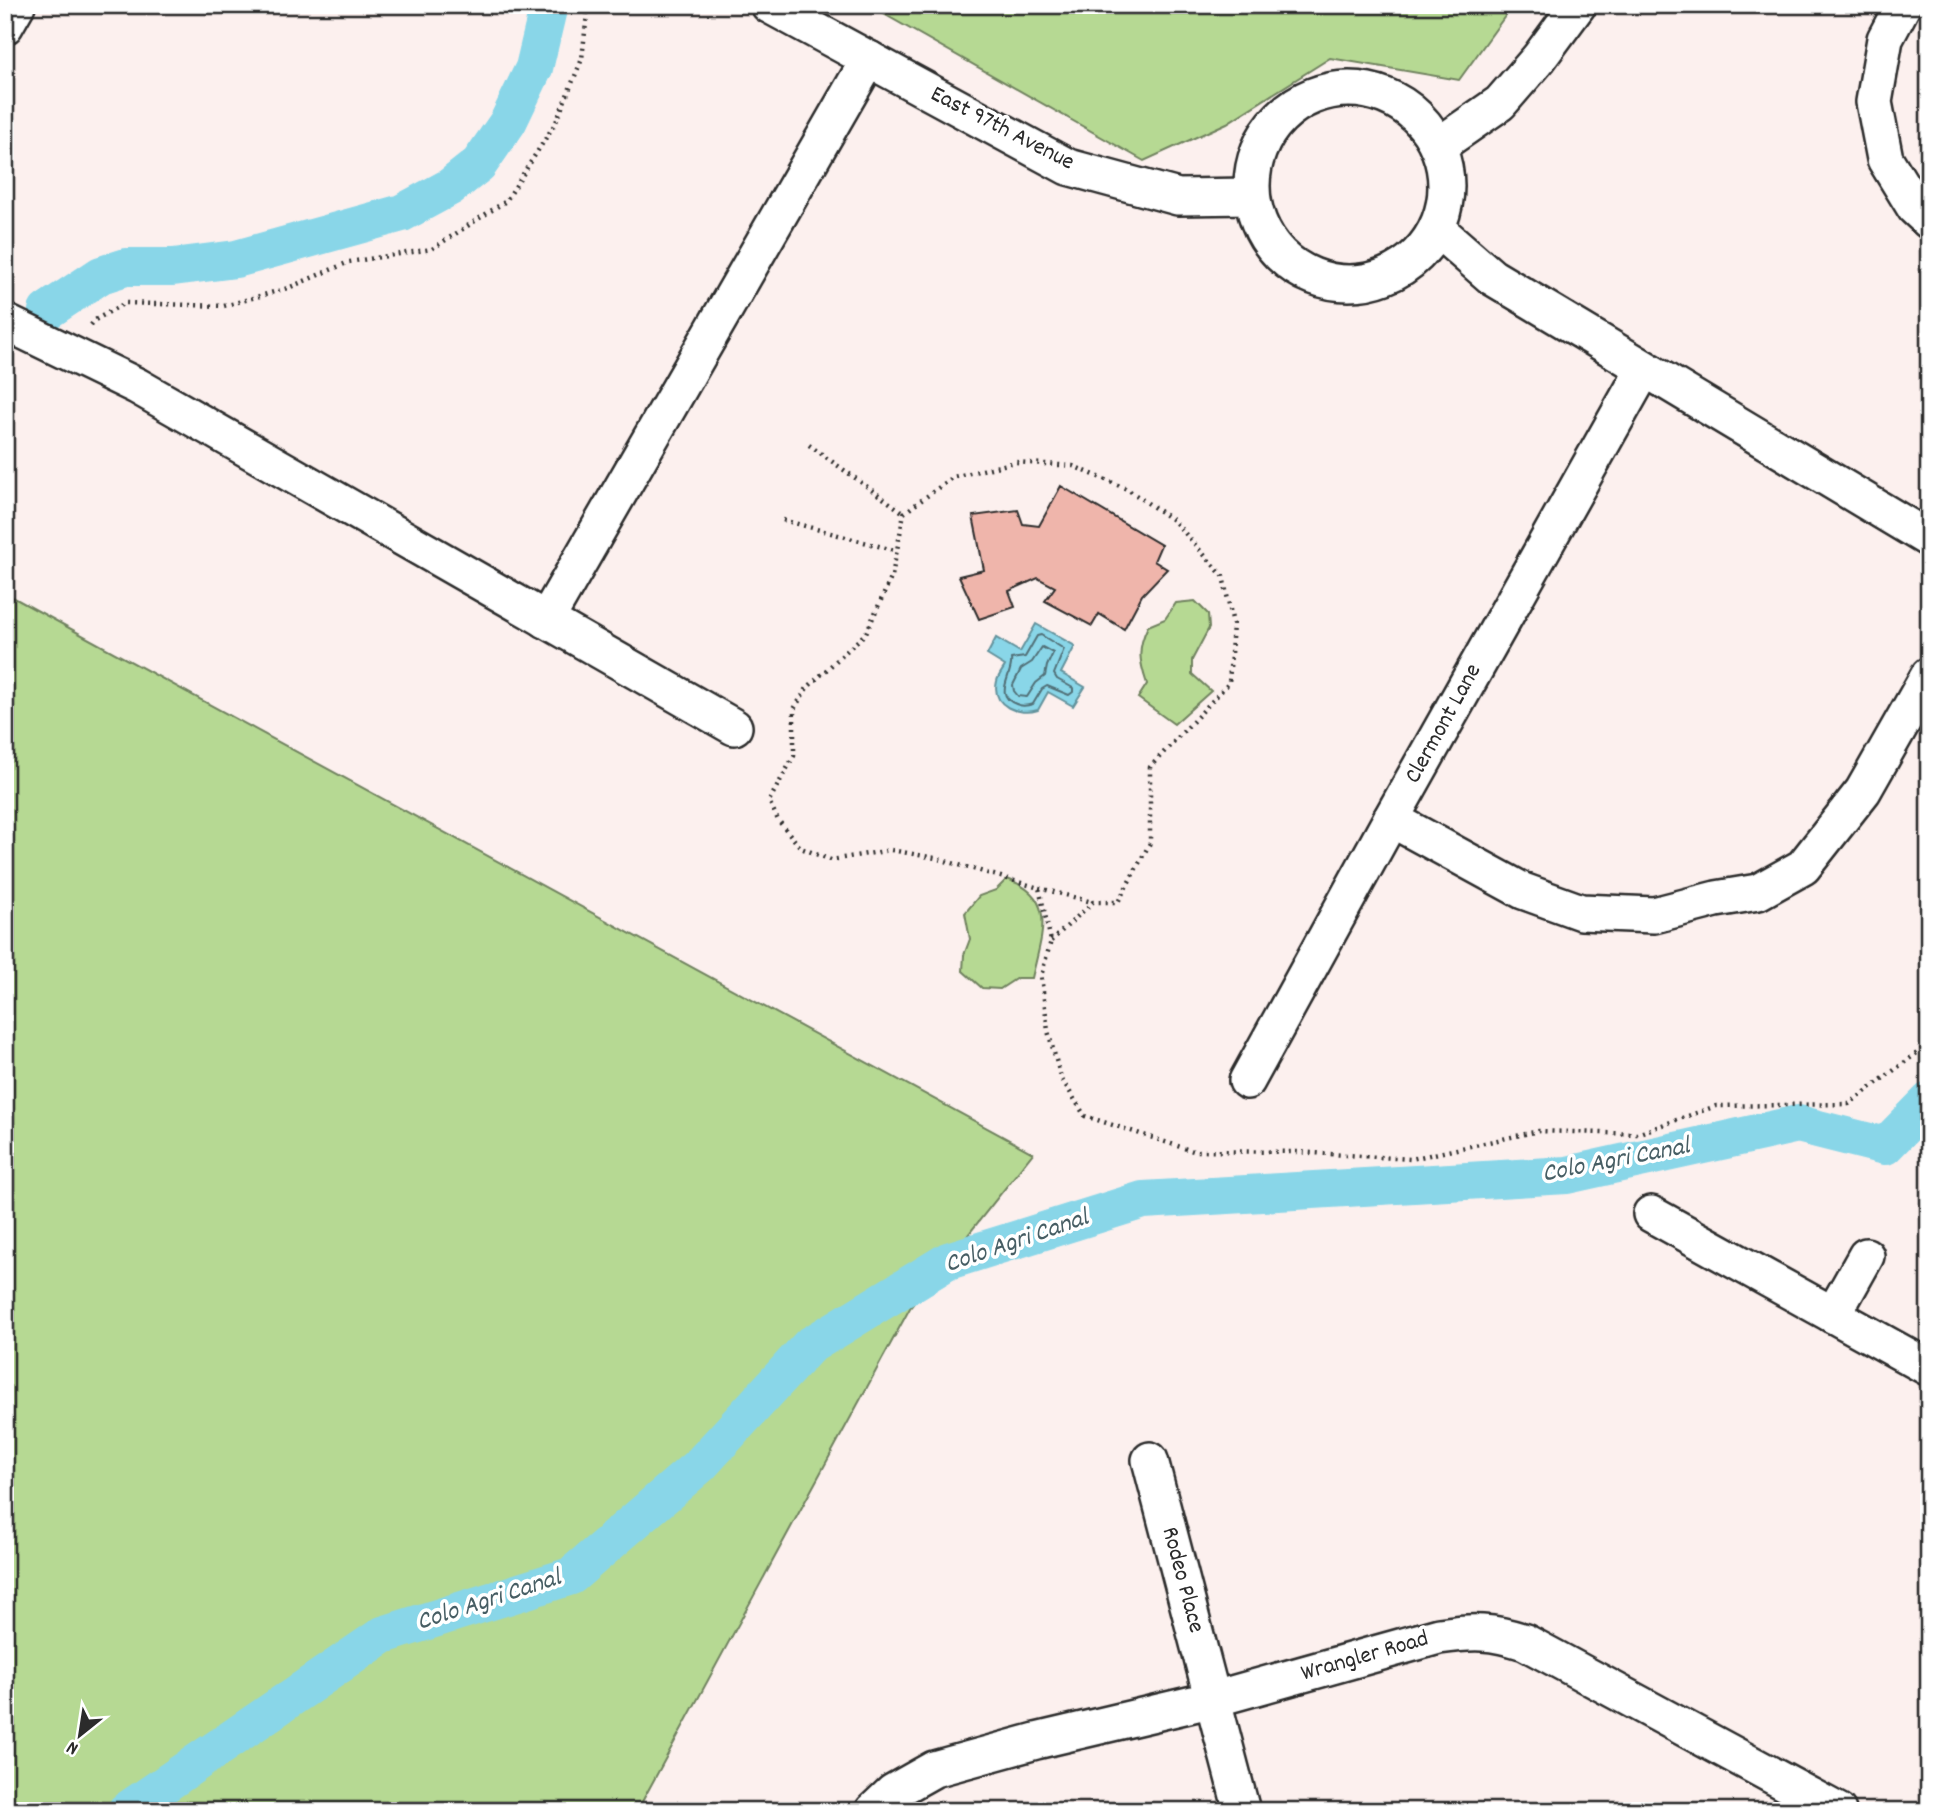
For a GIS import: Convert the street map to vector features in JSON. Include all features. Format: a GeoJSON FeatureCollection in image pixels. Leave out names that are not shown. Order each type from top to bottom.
{"type":"FeatureCollection","features":[{"type":"Feature","properties":{"kind":"street"},"geometry":{"type":"LineString","coordinates":[[5,26],[17,5]]}},
{"type":"Feature","properties":{"kind":"street","name":"East 97th Avenue"},"geometry":{"type":"LineString","coordinates":[[769,5],[1068,167],[1178,197],[1252,196]]}},
{"type":"Feature","properties":{"kind":"street"},"geometry":{"type":"LineString","coordinates":[[1438,146],[1500,103],[1539,58],[1578,5]]}},
{"type":"Feature","properties":{"kind":"street"},"geometry":{"type":"LineString","coordinates":[[1903,5],[1885,39],[1874,102],[1876,162],[1914,208],[1929,220]]}},
{"type":"Feature","properties":{"kind":"street"},"geometry":{"type":"LineString","coordinates":[[546,620],[869,59]]}},
{"type":"Feature","properties":{"kind":"street"},"geometry":{"type":"LineString","coordinates":[[1339,89],[1369,90],[1398,101],[1421,121],[1438,146],[1446,175],[1446,203],[1437,229],[1422,252],[1401,270],[1375,280],[1348,284],[1320,279],[1295,267],[1274,249],[1260,225],[1252,196],[1254,165],[1265,137],[1284,113],[1309,97],[1339,89]]}},
{"type":"Feature","properties":{"kind":"street"},"geometry":{"type":"LineString","coordinates":[[1437,229],[1492,277],[1929,539]]}},
{"type":"Feature","properties":{"kind":"street"},"geometry":{"type":"LineString","coordinates":[[5,323],[137,386],[734,727]]}},
{"type":"Feature","properties":{"kind":"street","name":"Clermont Lane"},"geometry":{"type":"LineString","coordinates":[[1247,1082],[1391,819],[1644,369]]}},
{"type":"Feature","properties":{"kind":"street"},"geometry":{"type":"LineString","coordinates":[[1391,819],[1523,891],[1581,912],[1654,915],[1716,899],[1758,892],[1803,867],[1863,791],[1929,675]]}},
{"type":"Feature","properties":{"kind":"street"},"geometry":{"type":"LineString","coordinates":[[1651,1214],[1929,1368]]}},
{"type":"Feature","properties":{"kind":"street"},"geometry":{"type":"LineString","coordinates":[[1833,1315],[1866,1256]]}},
{"type":"Feature","properties":{"kind":"street","name":"Rodeo Place"},"geometry":{"type":"LineString","coordinates":[[1150,1460],[1242,1811]]}},
{"type":"Feature","properties":{"kind":"street","name":"Wrangler Road"},"geometry":{"type":"LineString","coordinates":[[873,1811],[893,1792],[934,1769],[1036,1741],[1214,1699],[1439,1636],[1472,1632],[1499,1633],[1525,1642],[1838,1811]]}},
{"type":"Feature","properties":{"kind":"path"},"geometry":{"type":"LineString","coordinates":[[67,352],[95,320],[125,303],[224,306],[288,288],[349,262],[432,249],[506,201],[556,122],[582,59],[588,5]]}},
{"type":"Feature","properties":{"kind":"path"},"geometry":{"type":"LineString","coordinates":[[809,445],[904,513]]}},
{"type":"Feature","properties":{"kind":"path"},"geometry":{"type":"LineString","coordinates":[[1016,462],[1073,466],[1127,489],[1174,522],[1223,576],[1233,624],[1229,684],[1150,766],[1150,843],[1118,902],[1093,902],[935,858],[891,850],[831,860],[801,848],[778,820],[769,801],[794,756],[794,709],[807,688],[866,634],[892,576],[897,551],[904,513],[953,477],[1016,462]]}},
{"type":"Feature","properties":{"kind":"path"},"geometry":{"type":"LineString","coordinates":[[783,520],[897,551]]}},
{"type":"Feature","properties":{"kind":"path"},"geometry":{"type":"LineString","coordinates":[[1039,888],[1051,941],[1041,976],[1048,1031],[1061,1078],[1085,1116],[1193,1151],[1297,1152],[1411,1158],[1539,1131],[1637,1134],[1716,1106],[1849,1104],[1929,1044]]}},
{"type":"Feature","properties":{"kind":"path"},"geometry":{"type":"LineString","coordinates":[[1051,941],[1093,902]]}},
{"type":"Feature","properties":{"kind":"green space"},"geometry":{"type":"Polygon","coordinates":[[[868,5],[1513,5],[1459,80],[1330,58],[1227,123],[1144,161],[868,5]]]}},
{"type":"Feature","properties":{"kind":"green space"},"geometry":{"type":"Polygon","coordinates":[[[5,593],[1033,1153],[910,1308],[637,1811],[5,1811],[5,593]]]}},
{"type":"Feature","properties":{"kind":"green space"},"geometry":{"type":"Polygon","coordinates":[[[1195,601],[1208,614],[1209,628],[1192,660],[1192,674],[1211,691],[1174,724],[1138,698],[1147,684],[1141,661],[1142,641],[1148,626],[1165,619],[1176,603],[1195,601]]]}},
{"type":"Feature","properties":{"kind":"green space"},"geometry":{"type":"Polygon","coordinates":[[[1007,879],[1034,896],[1040,907],[1042,933],[1039,948],[1032,978],[1017,978],[1000,989],[982,988],[963,971],[964,955],[970,939],[965,913],[979,896],[996,890],[1007,879]]]}},
{"type":"Feature","properties":{"kind":"water"},"geometry":{"type":"Polygon","coordinates":[[[1036,624],[1075,646],[1061,673],[1085,687],[1073,706],[1048,692],[1038,710],[1023,712],[1008,708],[998,697],[997,681],[1005,666],[987,655],[996,638],[1020,652],[1036,624]]]}},
{"type":"Feature","properties":{"kind":"building"},"geometry":{"type":"Polygon","coordinates":[[[1061,486],[1161,545],[1154,561],[1167,569],[1142,595],[1124,629],[1099,614],[1092,626],[1045,601],[1055,587],[1038,578],[1009,591],[1015,607],[979,619],[959,576],[984,570],[973,516],[1018,510],[1023,524],[1039,526],[1061,486]]]}},
{"type":"Feature","properties":{"kind":"waterway"},"geometry":{"type":"LineString","coordinates":[[47,311],[101,275],[126,267],[173,267],[236,259],[402,213],[450,187],[479,164],[508,122],[534,68],[549,5]]}},
{"type":"Feature","properties":{"kind":"waterway","name":"Colo Agri Canal"},"geometry":{"type":"LineString","coordinates":[[126,1811],[383,1635],[571,1576],[701,1464],[809,1346],[948,1261],[1143,1200],[1567,1175],[1798,1124],[1885,1146],[1929,1101]]}}]}
